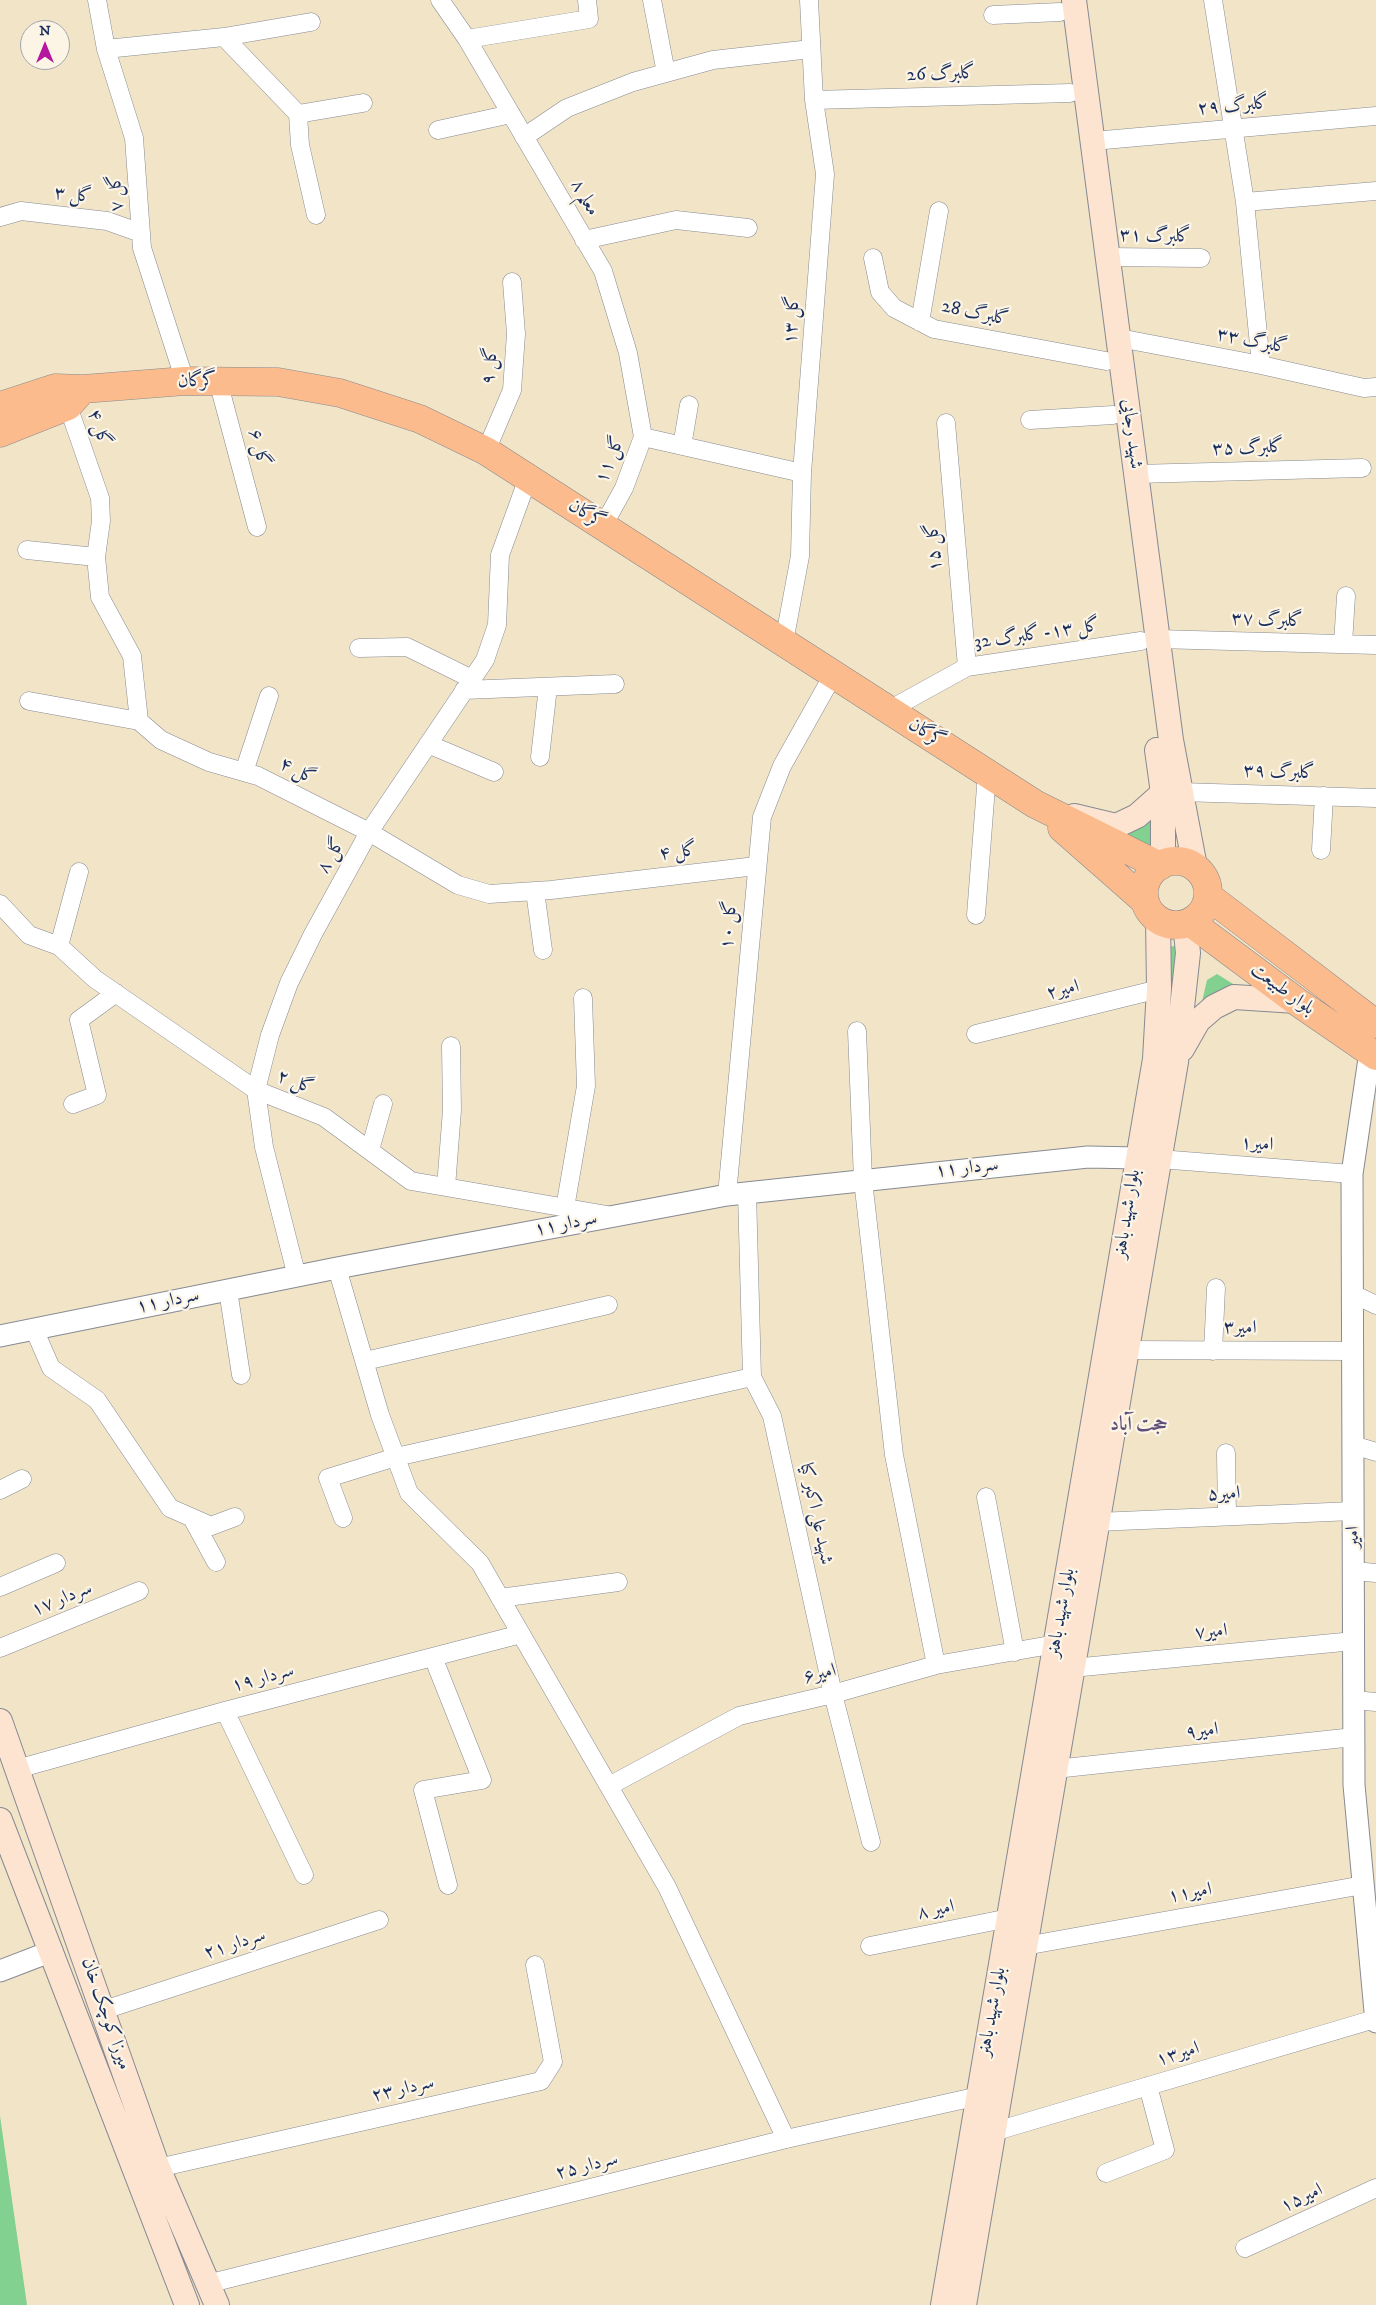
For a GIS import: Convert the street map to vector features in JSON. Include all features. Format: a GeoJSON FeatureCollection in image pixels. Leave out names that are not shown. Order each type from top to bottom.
{"type":"FeatureCollection","features":[{"type":"Feature","properties":{"kind":"main road","name":"شهید رجایی"},"geometry":{"type":"LineString","coordinates":[[1064,4],[1070,92],[1112,415],[1149,640],[1171,792],[1195,867]]}},
{"type":"Feature","properties":{"kind":"main road","name":"شهید رجایی"},"geometry":{"type":"LineString","coordinates":[[1064,4],[1093,141],[1136,474],[1149,640]]}},
{"type":"Feature","properties":{"kind":"main road","name":"گرگان"},"geometry":{"type":"LineString","coordinates":[[0,433],[76,398],[185,381],[278,382],[340,393],[420,419],[486,450],[1035,804]]}},
{"type":"Feature","properties":{"kind":"main road","name":"گرگان"},"geometry":{"type":"LineString","coordinates":[[0,406],[55,388],[76,398]]}},
{"type":"Feature","properties":{"kind":"main road","name":"شهید رجایی"},"geometry":{"type":"LineString","coordinates":[[1162,865],[1171,792]]}},
{"type":"Feature","properties":{"kind":"main road"},"geometry":{"type":"LineString","coordinates":[[1035,804],[1086,820],[1116,826],[1137,816],[1171,792]]}},
{"type":"Feature","properties":{"kind":"main road"},"geometry":{"type":"LineString","coordinates":[[1035,804],[1162,865]]}},
{"type":"Feature","properties":{"kind":"main road"},"geometry":{"type":"LineString","coordinates":[[1035,804],[1152,910],[1168,924],[1188,923],[1199,916],[1206,907],[1208,885],[1203,874],[1185,862],[1174,861],[1162,865],[1147,880],[1144,890],[1152,910]]}},
{"type":"Feature","properties":{"kind":"main road","name":"بلوار طبیعت"},"geometry":{"type":"LineString","coordinates":[[1208,896],[1374,1018]]}},
{"type":"Feature","properties":{"kind":"main road","name":"بلوار شهید باهنر"},"geometry":{"type":"LineString","coordinates":[[964,2305],[1127,1350],[1148,1158],[1159,989],[1152,910]]}},
{"type":"Feature","properties":{"kind":"main road","name":"بلوار شهید باهنر"},"geometry":{"type":"LineString","coordinates":[[943,2305],[1056,1644],[1148,1158],[1176,1062],[1188,953],[1188,923]]}},
{"type":"Feature","properties":{"kind":"main road","name":"بلوار طبیعت"},"geometry":{"type":"LineString","coordinates":[[1188,923],[1373,1054]]}},
{"type":"Feature","properties":{"kind":"main road"},"geometry":{"type":"LineString","coordinates":[[1176,1062],[1198,1021],[1214,1008],[1234,997],[1296,1001]]}},
{"type":"Feature","properties":{"kind":"main road","name":"میرزا کوچک خان"},"geometry":{"type":"LineString","coordinates":[[0,1721],[104,2010],[158,2168],[212,2295]]}},
{"type":"Feature","properties":{"kind":"main road","name":"میرزا کوچک خان"},"geometry":{"type":"LineString","coordinates":[[0,1820],[187,2305]]}},
{"type":"Feature","properties":{"kind":"main road"},"geometry":{"type":"LineString","coordinates":[[19,1868],[48,1854]]}},
{"type":"Feature","properties":{"kind":"street","name":"گل ۷"},"geometry":{"type":"LineString","coordinates":[[97,0],[106,49],[134,138],[142,248],[185,381]]}},
{"type":"Feature","properties":{"kind":"street","name":"معلم ۸"},"geometry":{"type":"LineString","coordinates":[[440,0],[467,39],[602,271],[628,353],[643,437]]}},
{"type":"Feature","properties":{"kind":"street"},"geometry":{"type":"LineString","coordinates":[[467,39],[589,19],[587,0]]}},
{"type":"Feature","properties":{"kind":"street"},"geometry":{"type":"LineString","coordinates":[[652,0],[666,73]]}},
{"type":"Feature","properties":{"kind":"street","name":"گل ۱۳"},"geometry":{"type":"LineString","coordinates":[[784,642],[800,556],[802,473],[825,174],[814,100],[809,0]]}},
{"type":"Feature","properties":{"kind":"street"},"geometry":{"type":"LineString","coordinates":[[1213,0],[1245,202],[1261,365]]}},
{"type":"Feature","properties":{"kind":"street"},"geometry":{"type":"LineString","coordinates":[[993,15],[1064,4]]}},
{"type":"Feature","properties":{"kind":"street"},"geometry":{"type":"LineString","coordinates":[[106,49],[224,36],[311,22]]}},
{"type":"Feature","properties":{"kind":"street"},"geometry":{"type":"LineString","coordinates":[[224,36],[298,114],[300,145],[316,215]]}},
{"type":"Feature","properties":{"kind":"street"},"geometry":{"type":"LineString","coordinates":[[524,137],[567,108],[633,82],[713,60],[811,49]]}},
{"type":"Feature","properties":{"kind":"street","name":"گلبرگ 26"},"geometry":{"type":"LineString","coordinates":[[814,100],[1070,92]]}},
{"type":"Feature","properties":{"kind":"street"},"geometry":{"type":"LineString","coordinates":[[298,114],[363,103]]}},
{"type":"Feature","properties":{"kind":"street"},"geometry":{"type":"LineString","coordinates":[[438,130],[511,114]]}},
{"type":"Feature","properties":{"kind":"street","name":"گلبرگ ۲۹"},"geometry":{"type":"LineString","coordinates":[[1093,141],[1233,127],[1376,116]]}},
{"type":"Feature","properties":{"kind":"street"},"geometry":{"type":"LineString","coordinates":[[1245,202],[1376,190]]}},
{"type":"Feature","properties":{"kind":"street","name":"گل ۳"},"geometry":{"type":"LineString","coordinates":[[0,217],[21,211],[107,221],[141,233]]}},
{"type":"Feature","properties":{"kind":"street"},"geometry":{"type":"LineString","coordinates":[[920,322],[938,212]]}},
{"type":"Feature","properties":{"kind":"street"},"geometry":{"type":"LineString","coordinates":[[584,240],[676,220],[748,228]]}},
{"type":"Feature","properties":{"kind":"street","name":"گلبرگ ۳۱"},"geometry":{"type":"LineString","coordinates":[[1108,257],[1201,258]]}},
{"type":"Feature","properties":{"kind":"street","name":"گلبرگ 28"},"geometry":{"type":"LineString","coordinates":[[873,258],[880,292],[894,308],[934,330],[1106,361]]}},
{"type":"Feature","properties":{"kind":"street","name":"گل ۹"},"geometry":{"type":"LineString","coordinates":[[486,450],[512,390],[516,334],[512,282]]}},
{"type":"Feature","properties":{"kind":"street","name":"گلبرگ ۳۳"},"geometry":{"type":"LineString","coordinates":[[1119,338],[1261,365],[1364,388],[1376,387]]}},
{"type":"Feature","properties":{"kind":"street","name":"گل ۶"},"geometry":{"type":"LineString","coordinates":[[218,381],[257,526]]}},
{"type":"Feature","properties":{"kind":"street","name":"گل ۴"},"geometry":{"type":"LineString","coordinates":[[76,398],[100,498],[101,521],[96,557],[100,596],[132,656],[139,721],[161,740],[209,762],[258,776],[369,832],[458,885],[489,894],[535,891],[756,866]]}},
{"type":"Feature","properties":{"kind":"street"},"geometry":{"type":"LineString","coordinates":[[682,446],[689,405]]}},
{"type":"Feature","properties":{"kind":"street"},"geometry":{"type":"LineString","coordinates":[[1030,420],[1112,415]]}},
{"type":"Feature","properties":{"kind":"street","name":"گل ۱۵"},"geometry":{"type":"LineString","coordinates":[[946,424],[967,667]]}},
{"type":"Feature","properties":{"kind":"street"},"geometry":{"type":"LineString","coordinates":[[643,437],[802,473]]}},
{"type":"Feature","properties":{"kind":"street","name":"گل ۱۱"},"geometry":{"type":"LineString","coordinates":[[603,526],[624,488],[643,437]]}},
{"type":"Feature","properties":{"kind":"street","name":"گلبرگ ۳۵"},"geometry":{"type":"LineString","coordinates":[[1136,474],[1362,468]]}},
{"type":"Feature","properties":{"kind":"street","name":"گل ۸"},"geometry":{"type":"LineString","coordinates":[[296,1277],[264,1147],[256,1090],[270,1034],[289,983],[313,934],[369,832],[485,660],[497,625],[500,555],[528,478]]}},
{"type":"Feature","properties":{"kind":"street"},"geometry":{"type":"LineString","coordinates":[[27,550],[96,557]]}},
{"type":"Feature","properties":{"kind":"street"},"geometry":{"type":"LineString","coordinates":[[1343,644],[1346,596]]}},
{"type":"Feature","properties":{"kind":"street","name":"گلبرگ ۳۷"},"geometry":{"type":"LineString","coordinates":[[1149,640],[1376,645]]}},
{"type":"Feature","properties":{"kind":"street","name":"گل ۱۳- گلبرگ 32"},"geometry":{"type":"LineString","coordinates":[[889,710],[967,667],[1149,640]]}},
{"type":"Feature","properties":{"kind":"street"},"geometry":{"type":"LineString","coordinates":[[359,648],[407,647],[468,685],[548,686],[615,684]]}},
{"type":"Feature","properties":{"kind":"street","name":"گل ۱۰"},"geometry":{"type":"LineString","coordinates":[[737,1194],[739,1077],[756,866],[762,817],[782,766],[833,675]]}},
{"type":"Feature","properties":{"kind":"street"},"geometry":{"type":"LineString","coordinates":[[540,757],[548,686]]}},
{"type":"Feature","properties":{"kind":"street"},"geometry":{"type":"LineString","coordinates":[[244,772],[269,696]]}},
{"type":"Feature","properties":{"kind":"street"},"geometry":{"type":"LineString","coordinates":[[29,701],[139,721]]}},
{"type":"Feature","properties":{"kind":"street"},"geometry":{"type":"LineString","coordinates":[[428,744],[494,772]]}},
{"type":"Feature","properties":{"kind":"street"},"geometry":{"type":"LineString","coordinates":[[976,915],[987,774]]}},
{"type":"Feature","properties":{"kind":"street","name":"گلبرگ ۳۹"},"geometry":{"type":"LineString","coordinates":[[1171,792],[1376,798]]}},
{"type":"Feature","properties":{"kind":"street"},"geometry":{"type":"LineString","coordinates":[[1321,850],[1324,796]]}},
{"type":"Feature","properties":{"kind":"street"},"geometry":{"type":"LineString","coordinates":[[59,946],[79,872]]}},
{"type":"Feature","properties":{"kind":"street"},"geometry":{"type":"LineString","coordinates":[[535,891],[543,950]]}},
{"type":"Feature","properties":{"kind":"street","name":"گل ۲"},"geometry":{"type":"LineString","coordinates":[[0,904],[29,935],[59,946],[95,980],[256,1090],[324,1117],[411,1181],[613,1216]]}},
{"type":"Feature","properties":{"kind":"street","name":"امیر۲"},"geometry":{"type":"LineString","coordinates":[[976,1034],[1159,989]]}},
{"type":"Feature","properties":{"kind":"street"},"geometry":{"type":"LineString","coordinates":[[73,1104],[97,1095],[79,1020],[116,993]]}},
{"type":"Feature","properties":{"kind":"street"},"geometry":{"type":"LineString","coordinates":[[565,1208],[586,1086],[584,998]]}},
{"type":"Feature","properties":{"kind":"street"},"geometry":{"type":"LineString","coordinates":[[857,1031],[863,1180],[894,1455],[936,1665]]}},
{"type":"Feature","properties":{"kind":"street"},"geometry":{"type":"LineString","coordinates":[[446,1187],[452,1110],[450,1046]]}},
{"type":"Feature","properties":{"kind":"street","name":"امیر"},"geometry":{"type":"LineString","coordinates":[[1373,1054],[1352,1174],[1354,1785],[1367,1872],[1375,2020]]}},
{"type":"Feature","properties":{"kind":"street"},"geometry":{"type":"LineString","coordinates":[[370,1150],[383,1104]]}},
{"type":"Feature","properties":{"kind":"street","name":"سردار ۱۱"},"geometry":{"type":"LineString","coordinates":[[0,1336],[337,1268],[737,1194],[1088,1157],[1148,1158]]}},
{"type":"Feature","properties":{"kind":"street","name":"امیر۱"},"geometry":{"type":"LineString","coordinates":[[1148,1158],[1352,1174]]}},
{"type":"Feature","properties":{"kind":"street","name":"شهید علی اکبر کیا"},"geometry":{"type":"LineString","coordinates":[[737,1194],[752,1377],[772,1416],[833,1694],[871,1842]]}},
{"type":"Feature","properties":{"kind":"street"},"geometry":{"type":"LineString","coordinates":[[337,1268],[380,1415],[409,1493],[480,1563],[667,1887],[786,2139]]}},
{"type":"Feature","properties":{"kind":"street"},"geometry":{"type":"LineString","coordinates":[[1214,1350],[1216,1288]]}},
{"type":"Feature","properties":{"kind":"street"},"geometry":{"type":"LineString","coordinates":[[228,1290],[241,1375]]}},
{"type":"Feature","properties":{"kind":"street"},"geometry":{"type":"LineString","coordinates":[[1353,1294],[1376,1305]]}},
{"type":"Feature","properties":{"kind":"street"},"geometry":{"type":"LineString","coordinates":[[365,1361],[608,1305]]}},
{"type":"Feature","properties":{"kind":"street"},"geometry":{"type":"LineString","coordinates":[[34,1329],[51,1368],[97,1400],[170,1508],[211,1526],[235,1517]]}},
{"type":"Feature","properties":{"kind":"street","name":"امیر۳"},"geometry":{"type":"LineString","coordinates":[[1127,1350],[1353,1351]]}},
{"type":"Feature","properties":{"kind":"street"},"geometry":{"type":"LineString","coordinates":[[343,1518],[328,1478],[396,1457],[752,1377]]}},
{"type":"Feature","properties":{"kind":"street"},"geometry":{"type":"LineString","coordinates":[[1353,1444],[1376,1452]]}},
{"type":"Feature","properties":{"kind":"street"},"geometry":{"type":"LineString","coordinates":[[1226,1453],[1227,1516]]}},
{"type":"Feature","properties":{"kind":"street"},"geometry":{"type":"LineString","coordinates":[[0,1490],[22,1479]]}},
{"type":"Feature","properties":{"kind":"street"},"geometry":{"type":"LineString","coordinates":[[986,1497],[1015,1652]]}},
{"type":"Feature","properties":{"kind":"street","name":"امیر۵"},"geometry":{"type":"LineString","coordinates":[[1097,1522],[1353,1510]]}},
{"type":"Feature","properties":{"kind":"street"},"geometry":{"type":"LineString","coordinates":[[192,1518],[216,1562]]}},
{"type":"Feature","properties":{"kind":"street"},"geometry":{"type":"LineString","coordinates":[[0,1587],[56,1562]]}},
{"type":"Feature","properties":{"kind":"street"},"geometry":{"type":"LineString","coordinates":[[1354,1571],[1376,1573]]}},
{"type":"Feature","properties":{"kind":"street"},"geometry":{"type":"LineString","coordinates":[[500,1598],[618,1582]]}},
{"type":"Feature","properties":{"kind":"street","name":"سردار ۱۷"},"geometry":{"type":"LineString","coordinates":[[0,1648],[139,1590]]}},
{"type":"Feature","properties":{"kind":"street","name":"سردار ۱۹"},"geometry":{"type":"LineString","coordinates":[[17,1769],[225,1711],[521,1634]]}},
{"type":"Feature","properties":{"kind":"street","name":"امیر۷"},"geometry":{"type":"LineString","coordinates":[[1072,1668],[1354,1641]]}},
{"type":"Feature","properties":{"kind":"street","name":"امیر۶"},"geometry":{"type":"LineString","coordinates":[[609,1786],[739,1716],[833,1694],[936,1665],[1056,1644]]}},
{"type":"Feature","properties":{"kind":"street"},"geometry":{"type":"LineString","coordinates":[[433,1657],[482,1780],[424,1790],[448,1885]]}},
{"type":"Feature","properties":{"kind":"street"},"geometry":{"type":"LineString","coordinates":[[1354,1700],[1376,1702]]}},
{"type":"Feature","properties":{"kind":"street"},"geometry":{"type":"LineString","coordinates":[[225,1711],[304,1875]]}},
{"type":"Feature","properties":{"kind":"street","name":"امیر۹"},"geometry":{"type":"LineString","coordinates":[[1055,1769],[1354,1737]]}},
{"type":"Feature","properties":{"kind":"street","name":"امیر۱۱"},"geometry":{"type":"LineString","coordinates":[[1025,1946],[1367,1872]]}},
{"type":"Feature","properties":{"kind":"street","name":"امیر ۸"},"geometry":{"type":"LineString","coordinates":[[870,1946],[1009,1918]]}},
{"type":"Feature","properties":{"kind":"street","name":"سردار ۲۱"},"geometry":{"type":"LineString","coordinates":[[104,2010],[379,1920]]}},
{"type":"Feature","properties":{"kind":"street"},"geometry":{"type":"LineString","coordinates":[[0,1971],[52,1951]]}},
{"type":"Feature","properties":{"kind":"street","name":"سردار ۲۳"},"geometry":{"type":"LineString","coordinates":[[158,2168],[541,2080],[553,2062],[535,1965]]}},
{"type":"Feature","properties":{"kind":"street","name":"امیر۱۳"},"geometry":{"type":"LineString","coordinates":[[993,2132],[1375,2020]]}},
{"type":"Feature","properties":{"kind":"street"},"geometry":{"type":"LineString","coordinates":[[1106,2173],[1165,2150],[1148,2086]]}},
{"type":"Feature","properties":{"kind":"street","name":"سردار ۲۵"},"geometry":{"type":"LineString","coordinates":[[212,2295],[786,2139],[979,2096]]}},
{"type":"Feature","properties":{"kind":"street","name":"امیر۱۵"},"geometry":{"type":"LineString","coordinates":[[1246,2248],[1376,2188]]}},
{"type":"Feature","properties":{"kind":"green space"},"geometry":{"type":"Polygon","coordinates":[[[1151,815],[1158,850],[1124,832],[1151,815]]]}},
{"type":"Feature","properties":{"kind":"green space"},"geometry":{"type":"Polygon","coordinates":[[[1168,946],[1183,947],[1170,1012],[1168,946]]]}},
{"type":"Feature","properties":{"kind":"green space"},"geometry":{"type":"Polygon","coordinates":[[[1217,974],[1238,987],[1201,1006],[1207,980],[1217,974]]]}},
{"type":"Feature","properties":{"kind":"green space"},"geometry":{"type":"Polygon","coordinates":[[[0,2116],[27,2305],[0,2305],[0,2116]]]}},
{"type":"Feature","properties":{"kind":"district","name":"حجت آباد"},"geometry":{"type":"Point","coordinates":[1139,1426]}}]}
